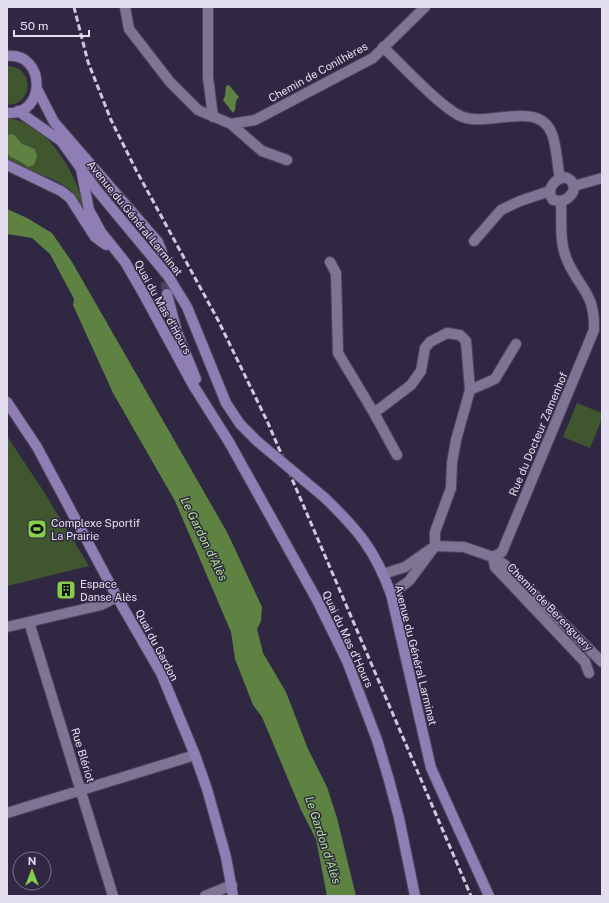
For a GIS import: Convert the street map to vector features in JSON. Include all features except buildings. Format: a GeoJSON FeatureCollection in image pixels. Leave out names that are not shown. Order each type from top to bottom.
{"type":"FeatureCollection","features":[{"type":"Feature","properties":{"kind":"main road"},"geometry":{"type":"LineString","coordinates":[[7,113],[18,111],[31,103],[37,89],[37,79],[34,71],[28,63],[20,58],[8,54]]}},
{"type":"Feature","properties":{"kind":"main road"},"geometry":{"type":"LineString","coordinates":[[37,89],[54,122],[61,141]]}},
{"type":"Feature","properties":{"kind":"main road","name":"Avenue du Général Larminat"},"geometry":{"type":"LineString","coordinates":[[18,111],[61,141],[81,169],[168,276],[187,307],[226,403],[240,424],[257,441],[325,498],[351,524],[373,554],[391,594],[431,768],[489,896]]}},
{"type":"Feature","properties":{"kind":"main road"},"geometry":{"type":"LineString","coordinates":[[54,122],[158,242],[162,252]]}},
{"type":"Feature","properties":{"kind":"main road"},"geometry":{"type":"LineString","coordinates":[[7,165],[61,191],[70,198],[95,237],[115,253]]}},
{"type":"Feature","properties":{"kind":"main road","name":"Quai du Mas d'Hours"},"geometry":{"type":"LineString","coordinates":[[81,169],[89,210],[101,232],[115,253],[125,262],[143,293],[193,385],[211,412],[317,600],[347,660],[377,740],[389,780],[399,818],[414,896]]}},
{"type":"Feature","properties":{"kind":"main road","name":"Quai du Mas d'Hours"},"geometry":{"type":"LineString","coordinates":[[167,294],[177,332],[211,412]]}},
{"type":"Feature","properties":{"kind":"main road","name":"Quai du Gardon"},"geometry":{"type":"LineString","coordinates":[[7,402],[37,447],[117,597],[160,673],[195,754],[207,789],[232,885],[233,896]]}},
{"type":"Feature","properties":{"kind":"street"},"geometry":{"type":"LineString","coordinates":[[125,7],[130,29],[170,82],[198,110],[231,124],[262,151],[287,160]]}},
{"type":"Feature","properties":{"kind":"street"},"geometry":{"type":"LineString","coordinates":[[208,7],[208,77],[213,117]]}},
{"type":"Feature","properties":{"kind":"street","name":"Chemin de Conilhères"},"geometry":{"type":"LineString","coordinates":[[231,124],[255,120],[373,58],[424,7]]}},
{"type":"Feature","properties":{"kind":"street"},"geometry":{"type":"LineString","coordinates":[[383,47],[448,108],[462,117],[477,121],[522,115],[535,116],[543,122],[552,133],[560,179]]}},
{"type":"Feature","properties":{"kind":"street"},"geometry":{"type":"LineString","coordinates":[[574,186],[602,178]]}},
{"type":"Feature","properties":{"kind":"street"},"geometry":{"type":"LineString","coordinates":[[560,179],[569,179],[574,186],[571,196],[561,202],[554,200],[550,192],[553,183],[560,179]]}},
{"type":"Feature","properties":{"kind":"street"},"geometry":{"type":"LineString","coordinates":[[474,241],[501,210],[520,201],[550,192]]}},
{"type":"Feature","properties":{"kind":"street","name":"Rue du Docteur Zamenhof"},"geometry":{"type":"LineString","coordinates":[[493,557],[502,552],[594,330],[598,317],[590,298],[567,261],[564,250],[561,202]]}},
{"type":"Feature","properties":{"kind":"street"},"geometry":{"type":"LineString","coordinates":[[330,262],[336,273],[338,353],[397,455]]}},
{"type":"Feature","properties":{"kind":"street"},"geometry":{"type":"LineString","coordinates":[[374,413],[410,385],[421,371],[425,348],[430,342],[447,333],[460,335],[466,341],[470,390],[456,440],[452,463],[451,488],[435,532],[435,546],[409,581],[391,594]]}},
{"type":"Feature","properties":{"kind":"street"},"geometry":{"type":"LineString","coordinates":[[470,390],[495,379],[516,344]]}},
{"type":"Feature","properties":{"kind":"street"},"geometry":{"type":"LineString","coordinates":[[383,574],[405,566],[435,546]]}},
{"type":"Feature","properties":{"kind":"street","name":"Chemin de Berenguery"},"geometry":{"type":"LineString","coordinates":[[435,546],[464,548],[493,557],[505,565],[602,662]]}},
{"type":"Feature","properties":{"kind":"street","name":"Chemin de Berenguery"},"geometry":{"type":"LineString","coordinates":[[493,557],[495,567],[585,662],[589,674]]}},
{"type":"Feature","properties":{"kind":"street"},"geometry":{"type":"LineString","coordinates":[[7,627],[101,605],[117,597]]}},
{"type":"Feature","properties":{"kind":"street","name":"Rue Blériot"},"geometry":{"type":"LineString","coordinates":[[29,622],[113,896]]}},
{"type":"Feature","properties":{"kind":"street"},"geometry":{"type":"LineString","coordinates":[[7,813],[195,754]]}},
{"type":"Feature","properties":{"kind":"street"},"geometry":{"type":"LineString","coordinates":[[205,896],[232,885]]}},
{"type":"Feature","properties":{"kind":"shaded area"},"geometry":{"type":"Polygon","coordinates":[[[7,66],[16,68],[22,72],[28,85],[23,98],[16,103],[7,105],[7,66]]]}},
{"type":"Feature","properties":{"kind":"shaded area"},"geometry":{"type":"Polygon","coordinates":[[[7,118],[22,122],[49,140],[59,153],[76,183],[86,213],[72,192],[65,186],[7,161],[7,118]]]}},
{"type":"Feature","properties":{"kind":"shaded area"},"geometry":{"type":"Polygon","coordinates":[[[577,403],[602,413],[602,419],[590,448],[563,437],[577,403]]]}},
{"type":"Feature","properties":{"kind":"shaded area","name":"Complexe Sportif La Prairie"},"geometry":{"type":"Polygon","coordinates":[[[7,436],[44,492],[89,566],[7,586],[7,436]]]}},
{"type":"Feature","properties":{"kind":"water"},"geometry":{"type":"Polygon","coordinates":[[[229,85],[239,97],[236,101],[235,110],[233,113],[223,100],[226,86],[229,85]]]}},
{"type":"Feature","properties":{"kind":"water"},"geometry":{"type":"Polygon","coordinates":[[[11,134],[14,135],[22,144],[35,149],[37,157],[34,165],[28,167],[10,156],[8,151],[7,136],[11,134]]]}},
{"type":"Feature","properties":{"kind":"water","name":"Le Gardon d'Alès"},"geometry":{"type":"Polygon","coordinates":[[[7,209],[27,218],[52,233],[72,262],[227,532],[262,607],[261,621],[257,629],[263,653],[286,692],[308,749],[327,787],[337,818],[356,896],[327,896],[316,839],[301,810],[262,717],[253,705],[235,659],[231,632],[175,501],[113,393],[73,305],[74,299],[50,254],[32,238],[7,234],[7,209]]]}},
{"type":"Feature","properties":{"kind":"tunnel"},"geometry":{"type":"LineString","coordinates":[[162,252],[167,294]]}},
{"type":"Feature","properties":{"kind":"railway"},"geometry":{"type":"LineString","coordinates":[[74,7],[88,62],[111,120],[136,170],[218,320],[268,423],[471,896]]}},
{"type":"Feature","properties":{"kind":"place","name":"Complexe Sportif La Prairie"},"geometry":{"type":"Point","coordinates":[37,529]}},
{"type":"Feature","properties":{"kind":"place","name":"Espace Danse Alès"},"geometry":{"type":"Point","coordinates":[66,590]}}]}
